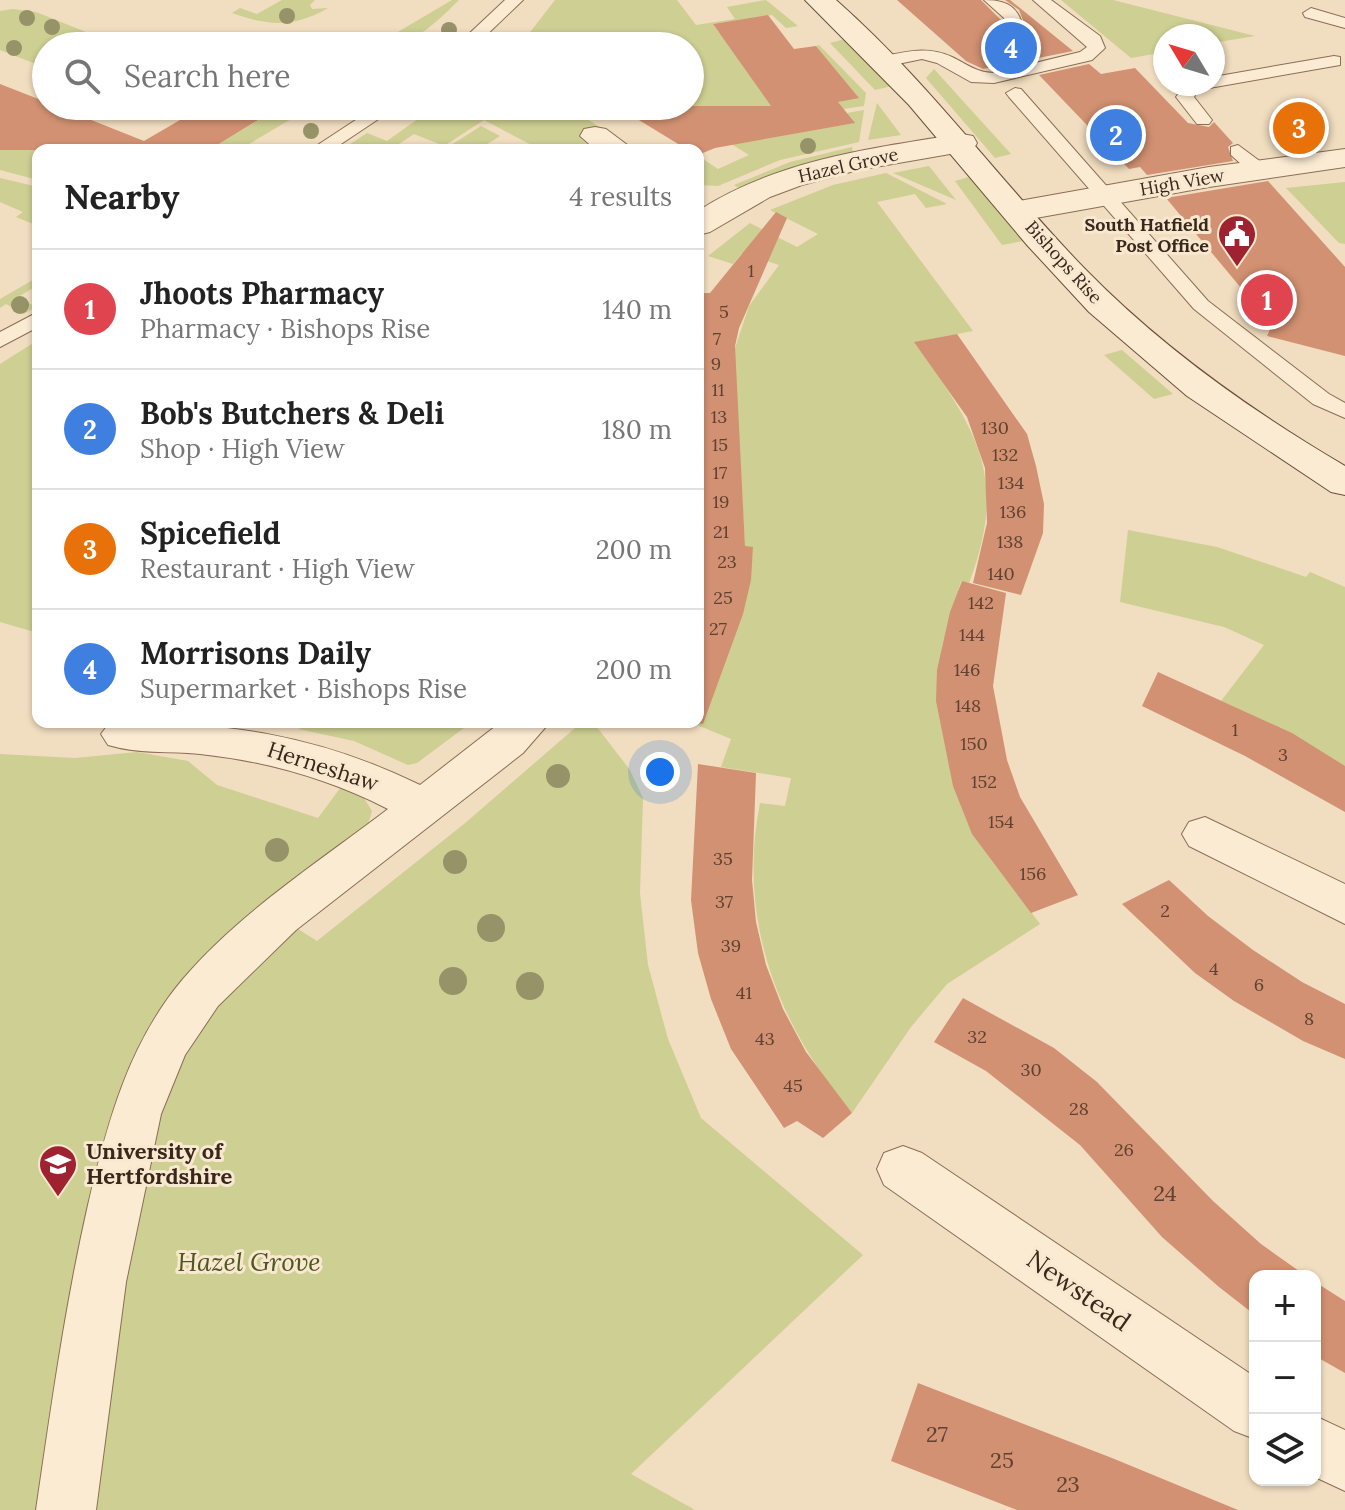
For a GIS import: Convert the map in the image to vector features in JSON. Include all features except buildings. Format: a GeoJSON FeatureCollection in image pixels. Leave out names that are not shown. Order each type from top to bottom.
{"type":"FeatureCollection","features":[{"type":"Feature","properties":{"kind":"street","name":"Bishops Rise"},"geometry":{"type":"LineString","coordinates":[[822,0],[888,61],[962,143],[1069,272],[1131,334],[1191,383],[1273,441],[1345,483]]}},
{"type":"Feature","properties":{"kind":"street","name":"Hazel Grove"},"geometry":{"type":"LineString","coordinates":[[704,213],[809,171],[962,143]]}},
{"type":"Feature","properties":{"kind":"street","name":"High View"},"geometry":{"type":"LineString","coordinates":[[1019,211],[1107,195],[1248,160],[1345,158]]}},
{"type":"Feature","properties":{"kind":"street"},"geometry":{"type":"LineString","coordinates":[[66,1510],[102,1267],[135,1114],[164,1045],[201,992],[279,917],[508,742],[522,728]]}},
{"type":"Feature","properties":{"kind":"street","name":"Herneshaw"},"geometry":{"type":"LineString","coordinates":[[123,734],[221,738],[301,755],[383,785],[424,807]]}},
{"type":"Feature","properties":{"kind":"street"},"geometry":{"type":"LineString","coordinates":[[1205,834],[1345,905]]}},
{"type":"Feature","properties":{"kind":"street","name":"Newstead"},"geometry":{"type":"LineString","coordinates":[[903,1169],[1249,1407]]}},
{"type":"Feature","properties":{"kind":"street"},"geometry":{"type":"LineString","coordinates":[[1321,1448],[1345,1462]]}},
{"type":"Feature","properties":{"kind":"lane"},"geometry":{"type":"LineString","coordinates":[[480,32],[515,0]]}},
{"type":"Feature","properties":{"kind":"lane"},"geometry":{"type":"LineString","coordinates":[[992,0],[1012,16],[1014,24],[1002,28]]}},
{"type":"Feature","properties":{"kind":"lane"},"geometry":{"type":"LineString","coordinates":[[922,54],[943,59],[977,78],[994,78],[1086,56],[1096,48],[1094,40],[1041,0]]}},
{"type":"Feature","properties":{"kind":"lane"},"geometry":{"type":"LineString","coordinates":[[1311,13],[1345,23]]}},
{"type":"Feature","properties":{"kind":"lane"},"geometry":{"type":"LineString","coordinates":[[888,61],[922,54],[941,40]]}},
{"type":"Feature","properties":{"kind":"lane"},"geometry":{"type":"LineString","coordinates":[[1225,80],[1334,61]]}},
{"type":"Feature","properties":{"kind":"lane"},"geometry":{"type":"LineString","coordinates":[[1015,93],[1201,305],[1321,399],[1345,411]]}},
{"type":"Feature","properties":{"kind":"lane"},"geometry":{"type":"LineString","coordinates":[[1186,96],[1203,120]]}},
{"type":"Feature","properties":{"kind":"lane"},"geometry":{"type":"LineString","coordinates":[[329,144],[367,120]]}},
{"type":"Feature","properties":{"kind":"lane"},"geometry":{"type":"LineString","coordinates":[[0,341],[32,322]]}},
{"type":"Feature","properties":{"kind":"green space"},"geometry":{"type":"Polygon","coordinates":[[[282,0],[315,0],[310,5],[312,9],[328,8],[304,19],[281,23],[257,21],[232,13],[240,8],[257,14],[282,0]]]}},
{"type":"Feature","properties":{"kind":"green space"},"geometry":{"type":"Polygon","coordinates":[[[452,0],[459,0],[421,32],[398,32],[452,0]]]}},
{"type":"Feature","properties":{"kind":"green space"},"geometry":{"type":"Polygon","coordinates":[[[555,0],[677,0],[696,25],[735,19],[727,7],[766,0],[798,26],[786,28],[772,15],[713,24],[720,34],[735,31],[812,106],[741,143],[854,123],[847,113],[864,110],[859,142],[780,160],[718,186],[704,185],[704,160],[718,169],[749,155],[728,142],[704,119],[704,32],[531,31],[555,0]]]}},
{"type":"Feature","properties":{"kind":"green space"},"geometry":{"type":"Polygon","coordinates":[[[1061,0],[1113,0],[1208,24],[1153,24],[1153,54],[1131,58],[1061,0]]]}},
{"type":"Feature","properties":{"kind":"green space"},"geometry":{"type":"Polygon","coordinates":[[[0,11],[36,12],[86,32],[32,32],[32,63],[0,50],[0,11]]]}},
{"type":"Feature","properties":{"kind":"green space"},"geometry":{"type":"Polygon","coordinates":[[[1225,28],[1255,36],[1225,41],[1225,28]]]}},
{"type":"Feature","properties":{"kind":"green space"},"geometry":{"type":"Polygon","coordinates":[[[845,39],[892,86],[875,90],[830,43],[845,39]]]}},
{"type":"Feature","properties":{"kind":"green space"},"geometry":{"type":"Polygon","coordinates":[[[819,45],[866,93],[864,106],[843,109],[838,102],[858,97],[816,46],[819,45]]]}},
{"type":"Feature","properties":{"kind":"green space"},"geometry":{"type":"Polygon","coordinates":[[[934,69],[1011,154],[995,158],[926,78],[934,69]]]}},
{"type":"Feature","properties":{"kind":"green space"},"geometry":{"type":"Polygon","coordinates":[[[877,103],[901,135],[868,140],[877,103]]]}},
{"type":"Feature","properties":{"kind":"green space"},"geometry":{"type":"Polygon","coordinates":[[[259,120],[290,120],[249,144],[219,144],[259,120]]]}},
{"type":"Feature","properties":{"kind":"green space"},"geometry":{"type":"Polygon","coordinates":[[[416,120],[484,120],[447,144],[414,134],[399,144],[350,144],[367,133],[387,141],[416,120]]]}},
{"type":"Feature","properties":{"kind":"green space"},"geometry":{"type":"Polygon","coordinates":[[[484,120],[589,120],[601,128],[580,138],[587,144],[530,144],[484,120]]]}},
{"type":"Feature","properties":{"kind":"green space"},"geometry":{"type":"Polygon","coordinates":[[[481,126],[500,136],[487,144],[453,144],[481,126]]]}},
{"type":"Feature","properties":{"kind":"green space"},"geometry":{"type":"Polygon","coordinates":[[[0,145],[32,149],[32,178],[0,170],[0,145]]]}},
{"type":"Feature","properties":{"kind":"green space"},"geometry":{"type":"Polygon","coordinates":[[[852,147],[853,153],[740,189],[734,185],[790,162],[852,147]]]}},
{"type":"Feature","properties":{"kind":"green space"},"geometry":{"type":"Polygon","coordinates":[[[929,166],[956,200],[893,173],[929,166]]]}},
{"type":"Feature","properties":{"kind":"green space"},"geometry":{"type":"Polygon","coordinates":[[[886,173],[947,204],[926,208],[915,194],[877,202],[973,331],[915,342],[955,401],[969,428],[986,482],[981,545],[969,583],[961,581],[942,647],[985,851],[1040,924],[947,984],[911,1027],[852,1113],[803,1043],[784,1006],[769,968],[759,929],[754,888],[754,846],[760,803],[785,806],[791,778],[721,767],[731,739],[704,728],[704,706],[746,597],[753,547],[745,547],[734,351],[749,306],[779,265],[742,253],[733,264],[708,256],[750,223],[797,247],[818,234],[770,210],[833,185],[886,173]]]}},
{"type":"Feature","properties":{"kind":"green space"},"geometry":{"type":"Polygon","coordinates":[[[969,177],[1023,241],[1002,245],[955,181],[969,177]]]}},
{"type":"Feature","properties":{"kind":"green space"},"geometry":{"type":"Polygon","coordinates":[[[0,178],[32,186],[32,224],[16,217],[23,212],[0,202],[0,178]]]}},
{"type":"Feature","properties":{"kind":"green space"},"geometry":{"type":"Polygon","coordinates":[[[1345,182],[1345,244],[1339,243],[1286,188],[1345,182]]]}},
{"type":"Feature","properties":{"kind":"green space"},"geometry":{"type":"Polygon","coordinates":[[[32,280],[32,289],[18,297],[32,305],[32,309],[24,314],[6,304],[0,308],[0,299],[32,280]]]}},
{"type":"Feature","properties":{"kind":"green space"},"geometry":{"type":"Polygon","coordinates":[[[32,344],[32,631],[0,622],[0,364],[32,344]]]}},
{"type":"Feature","properties":{"kind":"green space"},"geometry":{"type":"Polygon","coordinates":[[[1122,350],[1173,394],[1154,399],[1104,355],[1122,350]]]}},
{"type":"Feature","properties":{"kind":"green space"},"geometry":{"type":"Polygon","coordinates":[[[1128,530],[1217,547],[1306,577],[1310,572],[1345,587],[1345,768],[1273,725],[1221,701],[1264,645],[1224,627],[1120,602],[1128,530]]]}},
{"type":"Feature","properties":{"kind":"green space"},"geometry":{"type":"Polygon","coordinates":[[[464,728],[417,763],[408,765],[354,741],[298,729],[464,728]]]}},
{"type":"Feature","properties":{"kind":"green space","name":"Hazel Grove"},"geometry":{"type":"Polygon","coordinates":[[[575,728],[598,728],[630,770],[643,798],[640,893],[648,965],[668,1039],[701,1118],[863,1255],[631,1474],[695,1510],[0,1510],[0,754],[75,758],[137,752],[188,761],[217,785],[318,818],[341,787],[362,795],[372,811],[366,831],[279,917],[317,941],[464,824],[575,728]]]}},
{"type":"Feature","properties":{"kind":"place","name":"Morrisons Daily"},"geometry":{"type":"Point","coordinates":[1011,48]}},
{"type":"Feature","properties":{"kind":"place","name":"Spicefield"},"geometry":{"type":"Point","coordinates":[1299,128]}},
{"type":"Feature","properties":{"kind":"place","name":"Bob's Butchers & Deli"},"geometry":{"type":"Point","coordinates":[1116,135]}},
{"type":"Feature","properties":{"kind":"place","name":"South Hatfield Post Office"},"geometry":{"type":"Point","coordinates":[1237,268]}},
{"type":"Feature","properties":{"kind":"place","name":"Jhoots Pharmacy"},"geometry":{"type":"Point","coordinates":[1267,300]}},
{"type":"Feature","properties":{"kind":"place","name":"University of Hertfordshire"},"geometry":{"type":"Point","coordinates":[58,1198]}}]}
